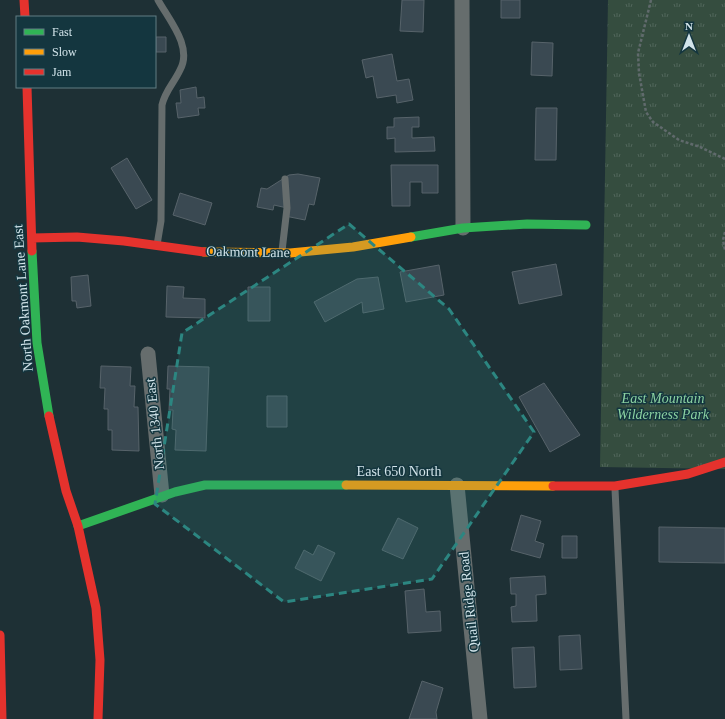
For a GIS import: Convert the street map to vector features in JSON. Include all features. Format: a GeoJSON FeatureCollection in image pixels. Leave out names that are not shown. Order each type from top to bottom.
{"type":"FeatureCollection","features":[{"type":"Feature","properties":{"kind":"main road"},"geometry":{"type":"LineString","coordinates":[[24,0],[25,16]]}},
{"type":"Feature","properties":{"kind":"main road","name":"North Oakmont Lane East"},"geometry":{"type":"LineString","coordinates":[[27,88],[33,295],[43,386],[66,491],[78,526],[96,608],[100,660],[98,719]]}},
{"type":"Feature","properties":{"kind":"main road","name":"Oakmont Lane"},"geometry":{"type":"LineString","coordinates":[[32,238],[101,239],[196,252],[282,253],[353,247],[463,228],[527,224],[586,225]]}},
{"type":"Feature","properties":{"kind":"main road","name":"East 650 North"},"geometry":{"type":"LineString","coordinates":[[78,526],[93,519],[128,509],[162,495],[188,488],[223,484],[615,486],[688,474],[725,462]]}},
{"type":"Feature","properties":{"kind":"main road"},"geometry":{"type":"LineString","coordinates":[[0,635],[2,719]]}},
{"type":"Feature","properties":{"kind":"street"},"geometry":{"type":"LineString","coordinates":[[462,0],[463,228]]}},
{"type":"Feature","properties":{"kind":"street","name":"North 1340 East"},"geometry":{"type":"LineString","coordinates":[[148,354],[162,495]]}},
{"type":"Feature","properties":{"kind":"street","name":"Quail Ridge Road"},"geometry":{"type":"LineString","coordinates":[[457,486],[480,719]]}},
{"type":"Feature","properties":{"kind":"lane"},"geometry":{"type":"LineString","coordinates":[[156,247],[161,221],[162,106],[164,96],[181,70],[184,59],[183,46],[158,0]]}},
{"type":"Feature","properties":{"kind":"lane"},"geometry":{"type":"LineString","coordinates":[[282,253],[287,208],[285,179]]}},
{"type":"Feature","properties":{"kind":"lane"},"geometry":{"type":"LineString","coordinates":[[615,486],[626,719]]}},
{"type":"Feature","properties":{"kind":"path"},"geometry":{"type":"LineString","coordinates":[[651,0],[638,53],[639,73],[646,112],[653,122],[678,140],[700,147],[725,159]]}},
{"type":"Feature","properties":{"kind":"path"},"geometry":{"type":"LineString","coordinates":[[725,232],[723,240],[725,250]]}},
{"type":"Feature","properties":{"kind":"highlighted area"},"geometry":{"type":"Polygon","coordinates":[[[349,224],[449,309],[534,432],[432,579],[284,602],[155,504],[182,333],[349,224]]]}},
{"type":"Feature","properties":{"kind":"green space","name":"East Mountain Wilderness Park"},"geometry":{"type":"Polygon","coordinates":[[[608,0],[725,0],[725,469],[600,467],[608,0]]]}},
{"type":"Feature","properties":{"kind":"building"},"geometry":{"type":"Polygon","coordinates":[[[402,0],[424,0],[423,32],[400,31],[402,0]]]}},
{"type":"Feature","properties":{"kind":"building"},"geometry":{"type":"Polygon","coordinates":[[[501,0],[520,0],[520,18],[501,18],[501,0]]]}},
{"type":"Feature","properties":{"kind":"building"},"geometry":{"type":"Polygon","coordinates":[[[156,37],[166,37],[166,52],[156,52],[156,37]]]}},
{"type":"Feature","properties":{"kind":"building"},"geometry":{"type":"Polygon","coordinates":[[[532,42],[553,43],[552,76],[531,75],[532,42]]]}},
{"type":"Feature","properties":{"kind":"building"},"geometry":{"type":"Polygon","coordinates":[[[392,54],[397,81],[409,79],[413,100],[397,103],[396,95],[377,98],[373,76],[366,78],[362,60],[392,54]]]}},
{"type":"Feature","properties":{"kind":"building"},"geometry":{"type":"Polygon","coordinates":[[[196,87],[197,98],[204,97],[205,108],[198,108],[199,115],[178,118],[176,103],[181,103],[180,90],[196,87]]]}},
{"type":"Feature","properties":{"kind":"building"},"geometry":{"type":"Polygon","coordinates":[[[536,108],[557,108],[556,160],[535,160],[536,108]]]}},
{"type":"Feature","properties":{"kind":"building"},"geometry":{"type":"Polygon","coordinates":[[[419,117],[419,127],[412,127],[412,138],[434,137],[435,151],[395,152],[395,138],[387,139],[387,127],[394,127],[394,118],[419,117]]]}},
{"type":"Feature","properties":{"kind":"building"},"geometry":{"type":"Polygon","coordinates":[[[127,158],[152,200],[136,209],[111,168],[127,158]]]}},
{"type":"Feature","properties":{"kind":"building"},"geometry":{"type":"Polygon","coordinates":[[[391,165],[438,165],[438,193],[422,193],[422,182],[410,182],[410,206],[392,206],[391,165]]]}},
{"type":"Feature","properties":{"kind":"building"},"geometry":{"type":"Polygon","coordinates":[[[298,174],[320,178],[314,205],[309,204],[305,220],[285,216],[287,208],[274,205],[273,210],[257,207],[261,188],[267,189],[289,175],[298,174]]]}},
{"type":"Feature","properties":{"kind":"building"},"geometry":{"type":"Polygon","coordinates":[[[180,193],[212,203],[205,225],[173,215],[180,193]]]}},
{"type":"Feature","properties":{"kind":"building"},"geometry":{"type":"Polygon","coordinates":[[[556,264],[562,295],[519,304],[512,272],[556,264]]]}},
{"type":"Feature","properties":{"kind":"building"},"geometry":{"type":"Polygon","coordinates":[[[439,265],[444,295],[406,302],[400,272],[439,265]]]}},
{"type":"Feature","properties":{"kind":"building"},"geometry":{"type":"Polygon","coordinates":[[[88,275],[91,306],[77,308],[76,301],[72,301],[71,277],[88,275]]]}},
{"type":"Feature","properties":{"kind":"building"},"geometry":{"type":"Polygon","coordinates":[[[378,277],[384,309],[363,313],[362,302],[325,322],[314,302],[357,279],[378,277]]]}},
{"type":"Feature","properties":{"kind":"building"},"geometry":{"type":"Polygon","coordinates":[[[167,286],[184,287],[183,298],[205,299],[205,318],[166,317],[167,286]]]}},
{"type":"Feature","properties":{"kind":"building"},"geometry":{"type":"Polygon","coordinates":[[[248,287],[270,287],[270,321],[248,321],[248,287]]]}},
{"type":"Feature","properties":{"kind":"building"},"geometry":{"type":"Polygon","coordinates":[[[101,366],[131,367],[130,386],[135,386],[134,407],[138,407],[139,451],[112,450],[112,430],[108,430],[108,409],[104,409],[105,388],[100,388],[101,366]]]}},
{"type":"Feature","properties":{"kind":"building"},"geometry":{"type":"Polygon","coordinates":[[[168,366],[209,367],[206,451],[175,450],[176,430],[172,429],[173,410],[169,410],[170,389],[167,389],[168,366]]]}},
{"type":"Feature","properties":{"kind":"building"},"geometry":{"type":"Polygon","coordinates":[[[544,383],[580,435],[550,452],[519,397],[544,383]]]}},
{"type":"Feature","properties":{"kind":"building"},"geometry":{"type":"Polygon","coordinates":[[[267,396],[287,396],[287,427],[267,427],[267,396]]]}},
{"type":"Feature","properties":{"kind":"building"},"geometry":{"type":"Polygon","coordinates":[[[521,515],[541,521],[535,541],[544,544],[540,558],[511,550],[521,515]]]}},
{"type":"Feature","properties":{"kind":"building"},"geometry":{"type":"Polygon","coordinates":[[[398,518],[418,528],[403,559],[382,550],[398,518]]]}},
{"type":"Feature","properties":{"kind":"building"},"geometry":{"type":"Polygon","coordinates":[[[659,527],[725,528],[725,563],[659,562],[659,527]]]}},
{"type":"Feature","properties":{"kind":"building"},"geometry":{"type":"Polygon","coordinates":[[[562,536],[577,536],[577,558],[562,558],[562,536]]]}},
{"type":"Feature","properties":{"kind":"building"},"geometry":{"type":"Polygon","coordinates":[[[318,545],[335,553],[321,581],[295,568],[304,550],[313,555],[318,545]]]}},
{"type":"Feature","properties":{"kind":"building"},"geometry":{"type":"Polygon","coordinates":[[[545,576],[546,594],[536,595],[537,621],[512,622],[511,607],[516,606],[516,594],[511,594],[510,578],[545,576]]]}},
{"type":"Feature","properties":{"kind":"building"},"geometry":{"type":"Polygon","coordinates":[[[424,589],[426,612],[440,611],[441,631],[408,633],[405,591],[424,589]]]}},
{"type":"Feature","properties":{"kind":"building"},"geometry":{"type":"Polygon","coordinates":[[[580,635],[582,669],[560,670],[559,636],[580,635]]]}},
{"type":"Feature","properties":{"kind":"building"},"geometry":{"type":"Polygon","coordinates":[[[534,647],[536,687],[514,688],[512,648],[534,647]]]}},
{"type":"Feature","properties":{"kind":"building"},"geometry":{"type":"Polygon","coordinates":[[[422,681],[443,688],[436,712],[437,719],[409,719],[422,681]]]}},
{"type":"Feature","properties":{"kind":"traffic: fast"},"geometry":{"type":"LineString","coordinates":[[411,237],[463,228],[527,224],[586,225]]}},
{"type":"Feature","properties":{"kind":"traffic: fast"},"geometry":{"type":"LineString","coordinates":[[32,251],[37,343],[49,416]]}},
{"type":"Feature","properties":{"kind":"traffic: fast"},"geometry":{"type":"LineString","coordinates":[[78,526],[175,492],[205,485],[346,485]]}},
{"type":"Feature","properties":{"kind":"traffic: slow"},"geometry":{"type":"LineString","coordinates":[[204,252],[290,253],[353,247],[411,237]]}},
{"type":"Feature","properties":{"kind":"traffic: slow"},"geometry":{"type":"LineString","coordinates":[[346,485],[553,486]]}},
{"type":"Feature","properties":{"kind":"traffic: jam"},"geometry":{"type":"LineString","coordinates":[[24,0],[25,16]]}},
{"type":"Feature","properties":{"kind":"traffic: jam"},"geometry":{"type":"LineString","coordinates":[[27,88],[32,251]]}},
{"type":"Feature","properties":{"kind":"traffic: jam"},"geometry":{"type":"LineString","coordinates":[[32,238],[77,237],[124,241],[204,252]]}},
{"type":"Feature","properties":{"kind":"traffic: jam"},"geometry":{"type":"LineString","coordinates":[[49,416],[66,491],[78,526],[96,608],[100,660],[98,719]]}},
{"type":"Feature","properties":{"kind":"traffic: jam"},"geometry":{"type":"LineString","coordinates":[[553,486],[615,486],[688,474],[725,462]]}},
{"type":"Feature","properties":{"kind":"traffic: jam"},"geometry":{"type":"LineString","coordinates":[[0,635],[2,719]]}}]}
